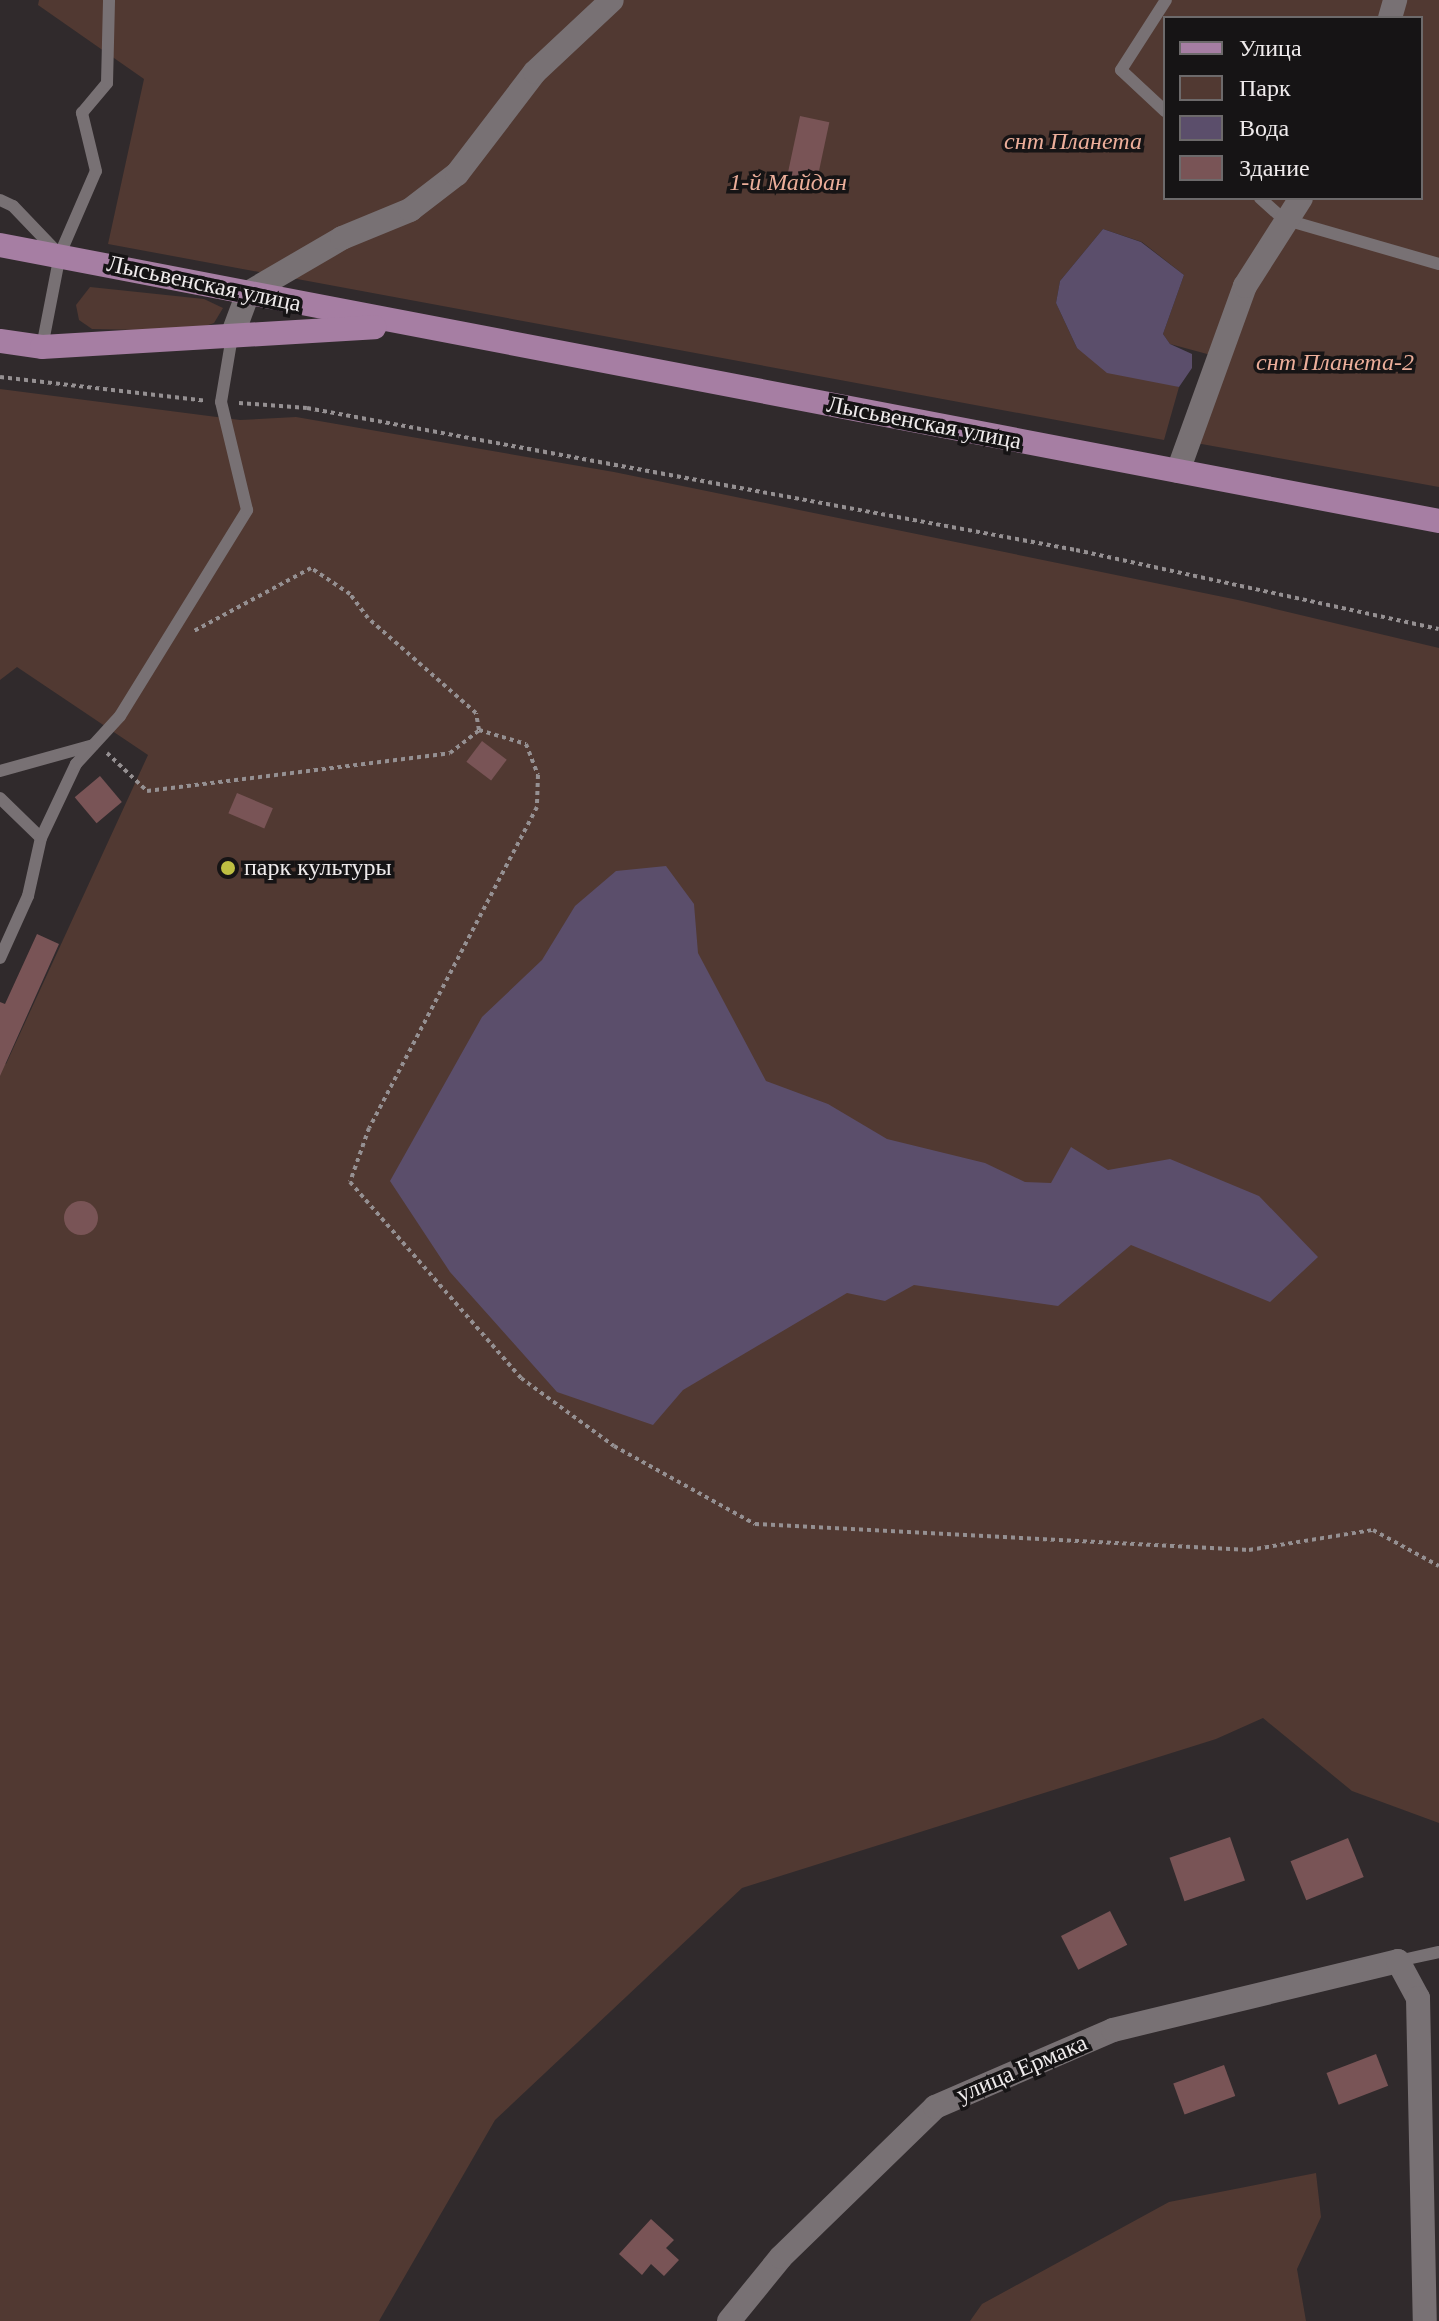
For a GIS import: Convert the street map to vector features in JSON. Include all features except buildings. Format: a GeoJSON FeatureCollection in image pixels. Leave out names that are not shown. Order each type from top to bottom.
{"type":"FeatureCollection","features":[{"type":"Feature","properties":{"kind":"main road","name":"Лысьвенская улица"},"geometry":{"type":"LineString","coordinates":[[0,245],[60,254],[408,325],[1439,521]]}},
{"type":"Feature","properties":{"kind":"main road","name":"Лысьвенская улица"},"geometry":{"type":"LineString","coordinates":[[0,341],[42,347],[408,325]]}},
{"type":"Feature","properties":{"kind":"street"},"geometry":{"type":"LineString","coordinates":[[232,336],[248,293],[285,267],[426,199],[457,174],[535,72],[612,0]]}},
{"type":"Feature","properties":{"kind":"street"},"geometry":{"type":"LineString","coordinates":[[1178,471],[1215,358],[1245,286],[1283,219],[1299,200]]}},
{"type":"Feature","properties":{"kind":"street"},"geometry":{"type":"LineString","coordinates":[[1398,1961],[1418,1998],[1425,2321]]}},
{"type":"Feature","properties":{"kind":"street","name":"улица Ермака"},"geometry":{"type":"LineString","coordinates":[[729,2321],[781,2257],[935,2107],[1113,2030],[1398,1961]]}},
{"type":"Feature","properties":{"kind":"lane"},"geometry":{"type":"LineString","coordinates":[[42,347],[60,254],[96,171],[82,113],[107,83],[109,0]]}},
{"type":"Feature","properties":{"kind":"lane"},"geometry":{"type":"LineString","coordinates":[[1163,109],[1121,70],[1166,0]]}},
{"type":"Feature","properties":{"kind":"lane"},"geometry":{"type":"LineString","coordinates":[[0,200],[13,206],[60,254]]}},
{"type":"Feature","properties":{"kind":"lane"},"geometry":{"type":"LineString","coordinates":[[1262,200],[1283,219],[1439,264]]}},
{"type":"Feature","properties":{"kind":"lane"},"geometry":{"type":"LineString","coordinates":[[0,958],[28,896],[41,838],[76,764],[98,744],[163,649],[247,510],[221,402],[232,336]]}},
{"type":"Feature","properties":{"kind":"lane"},"geometry":{"type":"LineString","coordinates":[[0,771],[98,744]]}},
{"type":"Feature","properties":{"kind":"lane"},"geometry":{"type":"LineString","coordinates":[[0,798],[41,838]]}},
{"type":"Feature","properties":{"kind":"lane"},"geometry":{"type":"LineString","coordinates":[[1398,1961],[1439,1952]]}},
{"type":"Feature","properties":{"kind":"path"},"geometry":{"type":"LineString","coordinates":[[0,377],[221,402],[307,408],[1076,550],[1439,629]]}},
{"type":"Feature","properties":{"kind":"path"},"geometry":{"type":"LineString","coordinates":[[163,649],[311,568],[350,594],[368,618],[476,713],[479,730]]}},
{"type":"Feature","properties":{"kind":"path"},"geometry":{"type":"LineString","coordinates":[[98,744],[147,791],[450,753],[479,730]]}},
{"type":"Feature","properties":{"kind":"path"},"geometry":{"type":"LineString","coordinates":[[479,730],[526,744],[538,775],[537,807],[369,1128],[350,1182],[521,1378],[614,1446],[755,1524],[1249,1550],[1373,1530],[1439,1566]]}},
{"type":"Feature","properties":{"kind":"green space","name":"1-й Майдан"},"geometry":{"type":"Polygon","coordinates":[[[39,0],[1439,0],[1439,487],[1196,443],[1222,358],[1170,344],[1163,334],[1184,275],[1142,242],[1103,229],[1060,281],[1056,303],[1077,348],[1179,387],[1164,440],[108,244],[144,79],[38,5],[39,0]]]}},
{"type":"Feature","properties":{"kind":"green space"},"geometry":{"type":"Polygon","coordinates":[[[90,287],[204,299],[223,308],[214,323],[192,331],[92,329],[79,320],[76,305],[90,287]]]}},
{"type":"Feature","properties":{"kind":"green space"},"geometry":{"type":"Polygon","coordinates":[[[0,389],[240,420],[296,417],[614,472],[1238,600],[1439,648],[1439,1823],[1352,1791],[1263,1718],[1216,1739],[742,1888],[495,2120],[379,2321],[0,2321],[0,1062],[6,1064],[148,755],[17,667],[0,680],[0,389]]]}},
{"type":"Feature","properties":{"kind":"green space"},"geometry":{"type":"Polygon","coordinates":[[[1316,2173],[1321,2217],[1297,2269],[1306,2321],[970,2321],[982,2304],[1169,2202],[1316,2173]]]}},
{"type":"Feature","properties":{"kind":"water"},"geometry":{"type":"Polygon","coordinates":[[[1103,229],[1141,242],[1184,275],[1163,334],[1170,344],[1192,354],[1192,368],[1179,387],[1107,373],[1077,348],[1056,303],[1060,281],[1103,229]]]}},
{"type":"Feature","properties":{"kind":"water"},"geometry":{"type":"Polygon","coordinates":[[[666,866],[694,904],[698,953],[766,1081],[828,1104],[887,1139],[985,1163],[1025,1182],[1051,1183],[1071,1147],[1108,1170],[1170,1159],[1259,1196],[1318,1257],[1270,1302],[1131,1245],[1058,1306],[914,1285],[885,1301],[847,1293],[683,1390],[653,1425],[557,1392],[450,1272],[390,1181],[482,1017],[542,960],[575,906],[616,871],[666,866]]]}},
{"type":"Feature","properties":{"kind":"place","name":"парк культуры"},"geometry":{"type":"Point","coordinates":[228,868]}},
{"type":"Feature","properties":{"kind":"park label","name":"снт Планета"},"geometry":{"type":"Point","coordinates":[1073,142]}},
{"type":"Feature","properties":{"kind":"park label","name":"снт Планета-2"},"geometry":{"type":"Point","coordinates":[1335,363]}}]}
